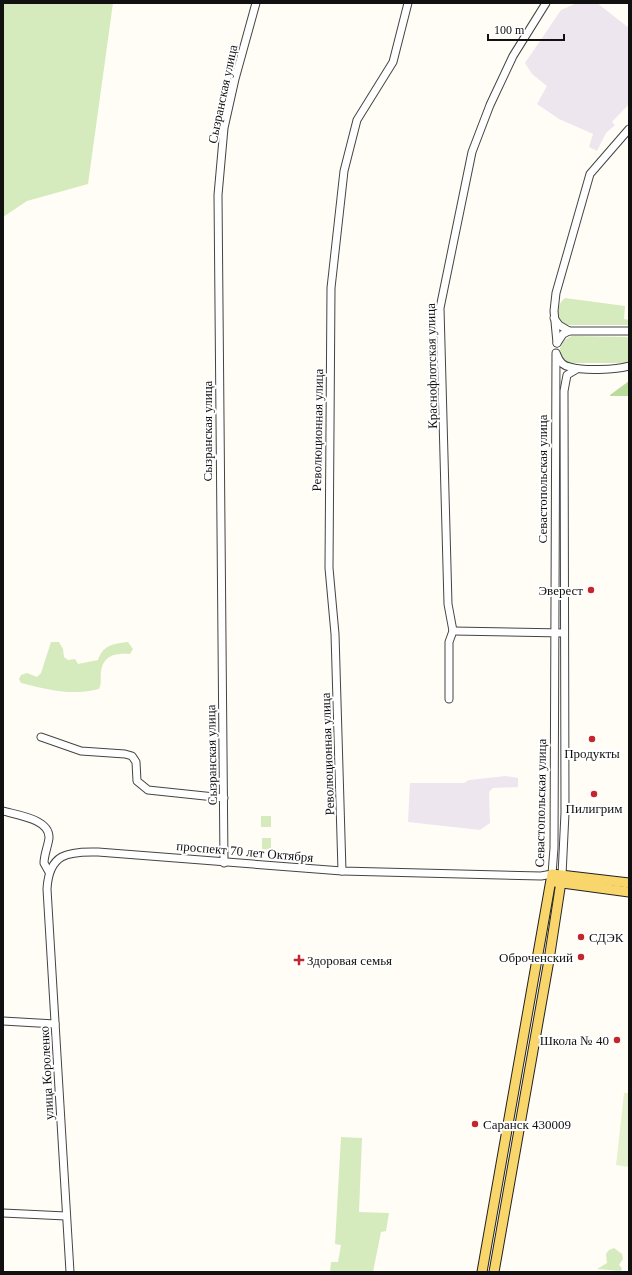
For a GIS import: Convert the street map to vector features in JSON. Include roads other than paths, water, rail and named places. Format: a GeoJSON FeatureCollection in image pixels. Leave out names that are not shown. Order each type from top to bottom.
{"type":"FeatureCollection","features":[{"type":"Feature","properties":{"kind":"main road","name":"проспект 70 лет Октября"},"geometry":{"type":"LineString","coordinates":[[551,878],[629,883]]}},
{"type":"Feature","properties":{"kind":"main road","name":"Севастопольская улица"},"geometry":{"type":"LineString","coordinates":[[482,1272],[551,878]]}},
{"type":"Feature","properties":{"kind":"main road","name":"проспект 70 лет Октября"},"geometry":{"type":"LineString","coordinates":[[562,879],[629,892]]}},
{"type":"Feature","properties":{"kind":"main road","name":"Севастопольская улица"},"geometry":{"type":"LineString","coordinates":[[494,1272],[562,879]]}},
{"type":"Feature","properties":{"kind":"street","name":"Сызранская улица"},"geometry":{"type":"LineString","coordinates":[[224,863],[218,195],[224,128],[235,79],[256,3]]}},
{"type":"Feature","properties":{"kind":"street","name":"Революционная улица"},"geometry":{"type":"LineString","coordinates":[[342,871],[335,634],[328,568],[331,288],[344,171],[357,120],[393,62],[408,3]]}},
{"type":"Feature","properties":{"kind":"street","name":"Краснофлотская улица"},"geometry":{"type":"LineString","coordinates":[[449,699],[449,642],[453,631],[448,604],[440,308],[472,152],[490,106],[513,56],[546,3]]}},
{"type":"Feature","properties":{"kind":"street"},"geometry":{"type":"LineString","coordinates":[[569,331],[559,325],[554,317],[556,293],[590,174],[629,129]]}},
{"type":"Feature","properties":{"kind":"street","name":"Севастопольская улица"},"geometry":{"type":"LineString","coordinates":[[551,878],[554,775],[557,343],[554,317]]}},
{"type":"Feature","properties":{"kind":"street"},"geometry":{"type":"LineString","coordinates":[[557,343],[563,334],[569,331],[627,331]]}},
{"type":"Feature","properties":{"kind":"street"},"geometry":{"type":"LineString","coordinates":[[556,353],[560,362],[564,365],[578,368],[618,368],[629,366]]}},
{"type":"Feature","properties":{"kind":"street","name":"Севастопольская улица"},"geometry":{"type":"LineString","coordinates":[[562,879],[564,775],[564,391],[567,375],[578,368]]}},
{"type":"Feature","properties":{"kind":"street"},"geometry":{"type":"LineString","coordinates":[[453,631],[564,633]]}},
{"type":"Feature","properties":{"kind":"street"},"geometry":{"type":"LineString","coordinates":[[41,737],[81,751],[125,754],[132,756],[136,762],[137,781],[148,790],[224,798]]}},
{"type":"Feature","properties":{"kind":"street"},"geometry":{"type":"LineString","coordinates":[[554,748],[564,748]]}},
{"type":"Feature","properties":{"kind":"street"},"geometry":{"type":"LineString","coordinates":[[554,775],[564,775]]}},
{"type":"Feature","properties":{"kind":"street"},"geometry":{"type":"LineString","coordinates":[[3,811],[34,820],[43,824],[47,829],[49,838],[44,863],[49,872]]}},
{"type":"Feature","properties":{"kind":"street","name":"проспект 70 лет Октября"},"geometry":{"type":"LineString","coordinates":[[49,872],[59,858],[68,853],[81,852],[342,871],[541,876],[551,878]]}},
{"type":"Feature","properties":{"kind":"street","name":"улица Короленко"},"geometry":{"type":"LineString","coordinates":[[49,872],[47,889],[70,1272]]}},
{"type":"Feature","properties":{"kind":"street"},"geometry":{"type":"LineString","coordinates":[[3,1021],[55,1024]]}},
{"type":"Feature","properties":{"kind":"street"},"geometry":{"type":"LineString","coordinates":[[3,1213],[66,1216]]}},
{"type":"Feature","properties":{"kind":"place","name":"Эверест"},"geometry":{"type":"Point","coordinates":[591,590]}},
{"type":"Feature","properties":{"kind":"place","name":"Продукты"},"geometry":{"type":"Point","coordinates":[592,739]}},
{"type":"Feature","properties":{"kind":"place","name":"Пилигрим"},"geometry":{"type":"Point","coordinates":[594,794]}},
{"type":"Feature","properties":{"kind":"place","name":"СДЭК"},"geometry":{"type":"Point","coordinates":[581,937]}},
{"type":"Feature","properties":{"kind":"place","name":"Оброченский"},"geometry":{"type":"Point","coordinates":[581,957]}},
{"type":"Feature","properties":{"kind":"place","name":"Здоровая семья"},"geometry":{"type":"Point","coordinates":[299,960]}},
{"type":"Feature","properties":{"kind":"place","name":"Школа № 40"},"geometry":{"type":"Point","coordinates":[617,1040]}},
{"type":"Feature","properties":{"kind":"place","name":"Саранск 430009"},"geometry":{"type":"Point","coordinates":[475,1124]}}]}
